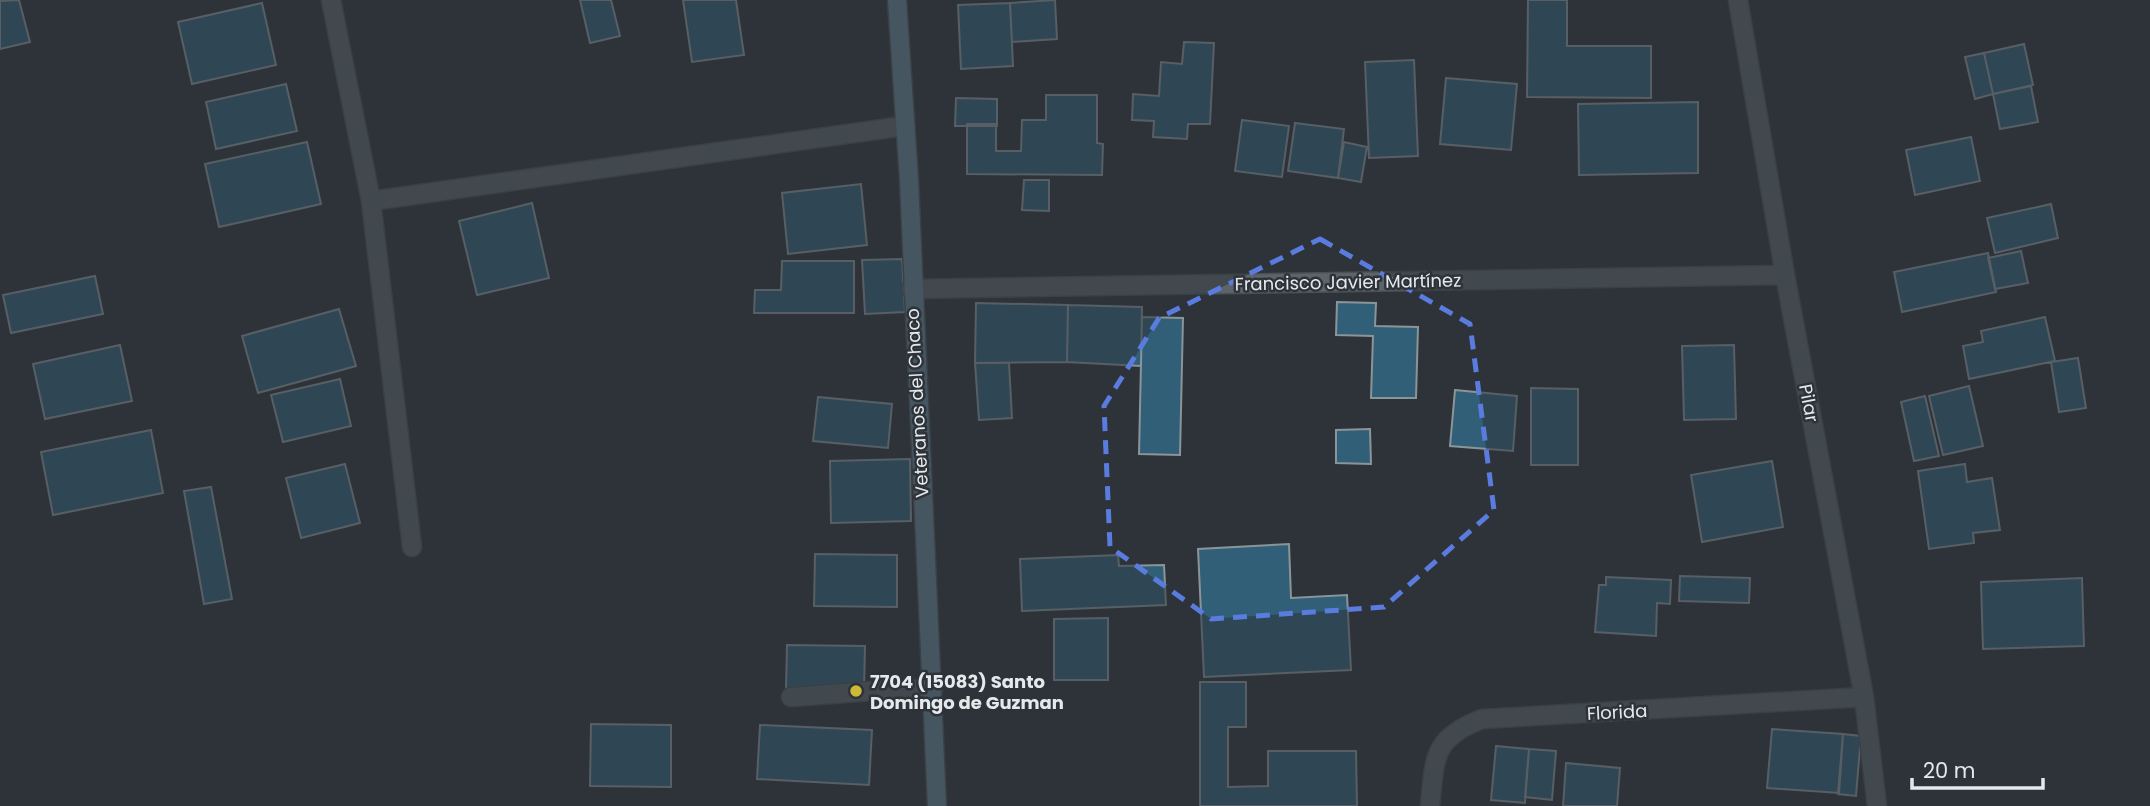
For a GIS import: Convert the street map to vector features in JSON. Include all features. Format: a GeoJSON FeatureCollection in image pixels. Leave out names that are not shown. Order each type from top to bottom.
{"type":"FeatureCollection","features":[{"type":"Feature","properties":{"kind":"street"},"geometry":{"type":"LineString","coordinates":[[331,0],[371,201],[412,547]]}},
{"type":"Feature","properties":{"kind":"street","name":"Veteranos del Chaco"},"geometry":{"type":"LineString","coordinates":[[897,0],[937,806]]}},
{"type":"Feature","properties":{"kind":"street","name":"Pilar"},"geometry":{"type":"LineString","coordinates":[[1738,0],[1785,275],[1864,697],[1877,806]]}},
{"type":"Feature","properties":{"kind":"street"},"geometry":{"type":"LineString","coordinates":[[371,201],[904,126]]}},
{"type":"Feature","properties":{"kind":"street","name":"Francisco Javier Martínez"},"geometry":{"type":"LineString","coordinates":[[911,289],[1785,275]]}},
{"type":"Feature","properties":{"kind":"street"},"geometry":{"type":"LineString","coordinates":[[791,697],[899,689],[933,690]]}},
{"type":"Feature","properties":{"kind":"street","name":"Florida"},"geometry":{"type":"LineString","coordinates":[[1430,806],[1434,766],[1444,743],[1457,729],[1482,719],[1864,697]]}},
{"type":"Feature","properties":{"kind":"highlighted area"},"geometry":{"type":"Polygon","coordinates":[[[1320,239],[1470,324],[1494,510],[1384,607],[1211,619],[1110,547],[1104,406],[1159,318],[1320,239]]]}},
{"type":"Feature","properties":{"kind":"building"},"geometry":{"type":"Polygon","coordinates":[[[19,0],[30,42],[0,49],[0,1],[19,0]]]}},
{"type":"Feature","properties":{"kind":"building"},"geometry":{"type":"Polygon","coordinates":[[[580,0],[611,0],[620,36],[590,43],[580,0]]]}},
{"type":"Feature","properties":{"kind":"building"},"geometry":{"type":"Polygon","coordinates":[[[683,0],[736,0],[744,55],[692,62],[683,0]]]}},
{"type":"Feature","properties":{"kind":"building"},"geometry":{"type":"Polygon","coordinates":[[[1055,0],[1057,39],[1012,42],[1010,3],[1055,0]]]}},
{"type":"Feature","properties":{"kind":"building"},"geometry":{"type":"Polygon","coordinates":[[[1528,0],[1567,0],[1567,46],[1651,46],[1651,98],[1527,97],[1528,0]]]}},
{"type":"Feature","properties":{"kind":"building"},"geometry":{"type":"Polygon","coordinates":[[[262,3],[276,65],[192,84],[178,22],[262,3]]]}},
{"type":"Feature","properties":{"kind":"building"},"geometry":{"type":"Polygon","coordinates":[[[1010,3],[1013,66],[961,69],[958,5],[1010,3]]]}},
{"type":"Feature","properties":{"kind":"building"},"geometry":{"type":"Polygon","coordinates":[[[1184,42],[1214,43],[1210,124],[1188,124],[1187,139],[1153,137],[1154,121],[1132,120],[1133,94],[1159,96],[1161,62],[1182,64],[1184,42]]]}},
{"type":"Feature","properties":{"kind":"building"},"geometry":{"type":"Polygon","coordinates":[[[2024,44],[2033,85],[1993,94],[1984,53],[2024,44]]]}},
{"type":"Feature","properties":{"kind":"building"},"geometry":{"type":"Polygon","coordinates":[[[1984,53],[1993,94],[1975,99],[1965,57],[1984,53]]]}},
{"type":"Feature","properties":{"kind":"building"},"geometry":{"type":"Polygon","coordinates":[[[1414,60],[1418,156],[1369,158],[1365,62],[1414,60]]]}},
{"type":"Feature","properties":{"kind":"building"},"geometry":{"type":"Polygon","coordinates":[[[1446,78],[1517,84],[1511,150],[1440,144],[1446,78]]]}},
{"type":"Feature","properties":{"kind":"building"},"geometry":{"type":"Polygon","coordinates":[[[286,84],[297,131],[216,149],[206,102],[286,84]]]}},
{"type":"Feature","properties":{"kind":"building"},"geometry":{"type":"Polygon","coordinates":[[[2031,86],[2038,122],[2000,129],[1993,94],[2031,86]]]}},
{"type":"Feature","properties":{"kind":"building"},"geometry":{"type":"Polygon","coordinates":[[[1046,95],[1097,95],[1097,143],[1103,144],[1102,175],[967,174],[967,124],[996,124],[996,151],[1021,151],[1022,120],[1046,120],[1046,95]]]}},
{"type":"Feature","properties":{"kind":"building"},"geometry":{"type":"Polygon","coordinates":[[[956,98],[997,99],[997,126],[955,126],[956,98]]]}},
{"type":"Feature","properties":{"kind":"building"},"geometry":{"type":"Polygon","coordinates":[[[1698,102],[1698,173],[1579,175],[1578,104],[1698,102]]]}},
{"type":"Feature","properties":{"kind":"building"},"geometry":{"type":"Polygon","coordinates":[[[1242,120],[1289,126],[1282,177],[1235,171],[1242,120]]]}},
{"type":"Feature","properties":{"kind":"building"},"geometry":{"type":"Polygon","coordinates":[[[1295,123],[1344,129],[1338,178],[1288,171],[1295,123]]]}},
{"type":"Feature","properties":{"kind":"building"},"geometry":{"type":"Polygon","coordinates":[[[1971,137],[1980,181],[1915,195],[1906,150],[1971,137]]]}},
{"type":"Feature","properties":{"kind":"building"},"geometry":{"type":"Polygon","coordinates":[[[307,142],[321,204],[219,227],[205,164],[307,142]]]}},
{"type":"Feature","properties":{"kind":"building"},"geometry":{"type":"Polygon","coordinates":[[[1344,142],[1367,147],[1361,182],[1338,178],[1344,142]]]}},
{"type":"Feature","properties":{"kind":"building"},"geometry":{"type":"Polygon","coordinates":[[[1024,180],[1049,180],[1049,211],[1022,210],[1024,180]]]}},
{"type":"Feature","properties":{"kind":"building"},"geometry":{"type":"Polygon","coordinates":[[[861,184],[867,245],[788,254],[782,193],[861,184]]]}},
{"type":"Feature","properties":{"kind":"building"},"geometry":{"type":"Polygon","coordinates":[[[532,203],[549,278],[477,295],[459,221],[532,203]]]}},
{"type":"Feature","properties":{"kind":"building"},"geometry":{"type":"Polygon","coordinates":[[[2051,204],[2058,238],[1995,253],[1987,218],[2051,204]]]}},
{"type":"Feature","properties":{"kind":"building"},"geometry":{"type":"Polygon","coordinates":[[[2021,251],[2028,283],[1995,289],[1988,258],[2021,251]]]}},
{"type":"Feature","properties":{"kind":"building"},"geometry":{"type":"Polygon","coordinates":[[[1988,253],[1996,292],[1902,312],[1894,272],[1988,253]]]}},
{"type":"Feature","properties":{"kind":"building"},"geometry":{"type":"Polygon","coordinates":[[[902,259],[905,312],[865,314],[862,260],[902,259]]]}},
{"type":"Feature","properties":{"kind":"building"},"geometry":{"type":"Polygon","coordinates":[[[782,261],[854,261],[854,313],[754,313],[755,290],[781,290],[782,261]]]}},
{"type":"Feature","properties":{"kind":"building"},"geometry":{"type":"Polygon","coordinates":[[[95,276],[103,314],[11,333],[3,295],[95,276]]]}},
{"type":"Feature","properties":{"kind":"building"},"geometry":{"type":"Polygon","coordinates":[[[1337,302],[1376,303],[1375,326],[1418,327],[1416,398],[1371,398],[1373,336],[1336,335],[1337,302]]]}},
{"type":"Feature","properties":{"kind":"building"},"geometry":{"type":"Polygon","coordinates":[[[976,303],[1068,305],[1067,362],[975,363],[976,303]]]}},
{"type":"Feature","properties":{"kind":"building"},"geometry":{"type":"Polygon","coordinates":[[[1068,305],[1142,307],[1141,366],[1067,362],[1068,305]]]}},
{"type":"Feature","properties":{"kind":"building"},"geometry":{"type":"Polygon","coordinates":[[[339,309],[356,366],[258,393],[242,336],[339,309]]]}},
{"type":"Feature","properties":{"kind":"building"},"geometry":{"type":"Polygon","coordinates":[[[1142,317],[1183,318],[1180,455],[1139,454],[1142,317]]]}},
{"type":"Feature","properties":{"kind":"building"},"geometry":{"type":"Polygon","coordinates":[[[2045,317],[2055,361],[1969,379],[1963,346],[1983,342],[1981,331],[2045,317]]]}},
{"type":"Feature","properties":{"kind":"building"},"geometry":{"type":"Polygon","coordinates":[[[120,345],[132,401],[45,419],[33,364],[120,345]]]}},
{"type":"Feature","properties":{"kind":"building"},"geometry":{"type":"Polygon","coordinates":[[[1734,345],[1736,419],[1684,420],[1682,346],[1734,345]]]}},
{"type":"Feature","properties":{"kind":"building"},"geometry":{"type":"Polygon","coordinates":[[[2078,358],[2086,408],[2059,412],[2051,362],[2078,358]]]}},
{"type":"Feature","properties":{"kind":"building"},"geometry":{"type":"Polygon","coordinates":[[[975,363],[1009,363],[1012,418],[979,420],[975,363]]]}},
{"type":"Feature","properties":{"kind":"building"},"geometry":{"type":"Polygon","coordinates":[[[340,379],[351,426],[283,442],[271,395],[340,379]]]}},
{"type":"Feature","properties":{"kind":"building"},"geometry":{"type":"Polygon","coordinates":[[[1969,386],[1983,446],[1943,455],[1929,396],[1969,386]]]}},
{"type":"Feature","properties":{"kind":"building"},"geometry":{"type":"Polygon","coordinates":[[[1531,388],[1578,389],[1578,465],[1531,465],[1531,388]]]}},
{"type":"Feature","properties":{"kind":"building"},"geometry":{"type":"Polygon","coordinates":[[[1455,390],[1517,396],[1513,451],[1450,446],[1455,390]]]}},
{"type":"Feature","properties":{"kind":"building"},"geometry":{"type":"Polygon","coordinates":[[[1925,396],[1939,456],[1914,461],[1901,402],[1925,396]]]}},
{"type":"Feature","properties":{"kind":"building"},"geometry":{"type":"Polygon","coordinates":[[[818,397],[892,404],[888,448],[813,441],[818,397]]]}},
{"type":"Feature","properties":{"kind":"building"},"geometry":{"type":"Polygon","coordinates":[[[1370,429],[1371,464],[1336,463],[1336,430],[1370,429]]]}},
{"type":"Feature","properties":{"kind":"building"},"geometry":{"type":"Polygon","coordinates":[[[151,430],[163,493],[53,515],[41,452],[151,430]]]}},
{"type":"Feature","properties":{"kind":"building"},"geometry":{"type":"Polygon","coordinates":[[[910,459],[911,521],[831,523],[830,461],[910,459]]]}},
{"type":"Feature","properties":{"kind":"building"},"geometry":{"type":"Polygon","coordinates":[[[1772,461],[1783,527],[1702,542],[1691,475],[1772,461]]]}},
{"type":"Feature","properties":{"kind":"building"},"geometry":{"type":"Polygon","coordinates":[[[345,464],[360,523],[301,538],[286,478],[345,464]]]}},
{"type":"Feature","properties":{"kind":"building"},"geometry":{"type":"Polygon","coordinates":[[[1965,464],[1967,482],[1992,478],[2000,530],[1973,533],[1974,543],[1929,549],[1918,471],[1965,464]]]}},
{"type":"Feature","properties":{"kind":"building"},"geometry":{"type":"Polygon","coordinates":[[[211,487],[232,599],[204,604],[184,491],[211,487]]]}},
{"type":"Feature","properties":{"kind":"building"},"geometry":{"type":"Polygon","coordinates":[[[1289,544],[1291,598],[1347,595],[1351,670],[1204,677],[1198,549],[1289,544]]]}},
{"type":"Feature","properties":{"kind":"building"},"geometry":{"type":"Polygon","coordinates":[[[815,554],[897,555],[897,607],[814,606],[815,554]]]}},
{"type":"Feature","properties":{"kind":"building"},"geometry":{"type":"Polygon","coordinates":[[[1118,555],[1119,566],[1164,565],[1166,605],[1022,611],[1020,559],[1118,555]]]}},
{"type":"Feature","properties":{"kind":"building"},"geometry":{"type":"Polygon","coordinates":[[[1680,576],[1750,578],[1749,603],[1679,601],[1680,576]]]}},
{"type":"Feature","properties":{"kind":"building"},"geometry":{"type":"Polygon","coordinates":[[[1606,577],[1671,580],[1670,604],[1657,603],[1656,636],[1595,632],[1599,585],[1606,585],[1606,577]]]}},
{"type":"Feature","properties":{"kind":"building"},"geometry":{"type":"Polygon","coordinates":[[[2082,578],[2084,646],[1983,649],[1981,582],[2082,578]]]}},
{"type":"Feature","properties":{"kind":"building"},"geometry":{"type":"Polygon","coordinates":[[[1108,618],[1108,680],[1054,680],[1054,619],[1108,618]]]}},
{"type":"Feature","properties":{"kind":"building"},"geometry":{"type":"Polygon","coordinates":[[[787,645],[865,646],[864,689],[786,688],[787,645]]]}},
{"type":"Feature","properties":{"kind":"building"},"geometry":{"type":"Polygon","coordinates":[[[1200,682],[1246,682],[1246,727],[1228,727],[1228,787],[1268,786],[1268,751],[1356,751],[1357,806],[1200,806],[1200,682]]]}},
{"type":"Feature","properties":{"kind":"building"},"geometry":{"type":"Polygon","coordinates":[[[591,724],[671,725],[671,787],[590,786],[591,724]]]}},
{"type":"Feature","properties":{"kind":"building"},"geometry":{"type":"Polygon","coordinates":[[[760,725],[872,730],[869,785],[757,779],[760,725]]]}},
{"type":"Feature","properties":{"kind":"building"},"geometry":{"type":"Polygon","coordinates":[[[1772,729],[1843,734],[1839,793],[1767,788],[1772,729]]]}},
{"type":"Feature","properties":{"kind":"building"},"geometry":{"type":"Polygon","coordinates":[[[1843,734],[1861,736],[1856,796],[1838,794],[1843,734]]]}},
{"type":"Feature","properties":{"kind":"building"},"geometry":{"type":"Polygon","coordinates":[[[1496,746],[1529,749],[1525,803],[1491,800],[1496,746]]]}},
{"type":"Feature","properties":{"kind":"building"},"geometry":{"type":"Polygon","coordinates":[[[1529,749],[1556,751],[1552,800],[1525,797],[1529,749]]]}},
{"type":"Feature","properties":{"kind":"building"},"geometry":{"type":"Polygon","coordinates":[[[1566,763],[1620,768],[1617,806],[1563,806],[1566,763]]]}},
{"type":"Feature","properties":{"kind":"place","name":"7704 (15083) Santo Domingo de Guzman"},"geometry":{"type":"Point","coordinates":[856,691]}}]}
